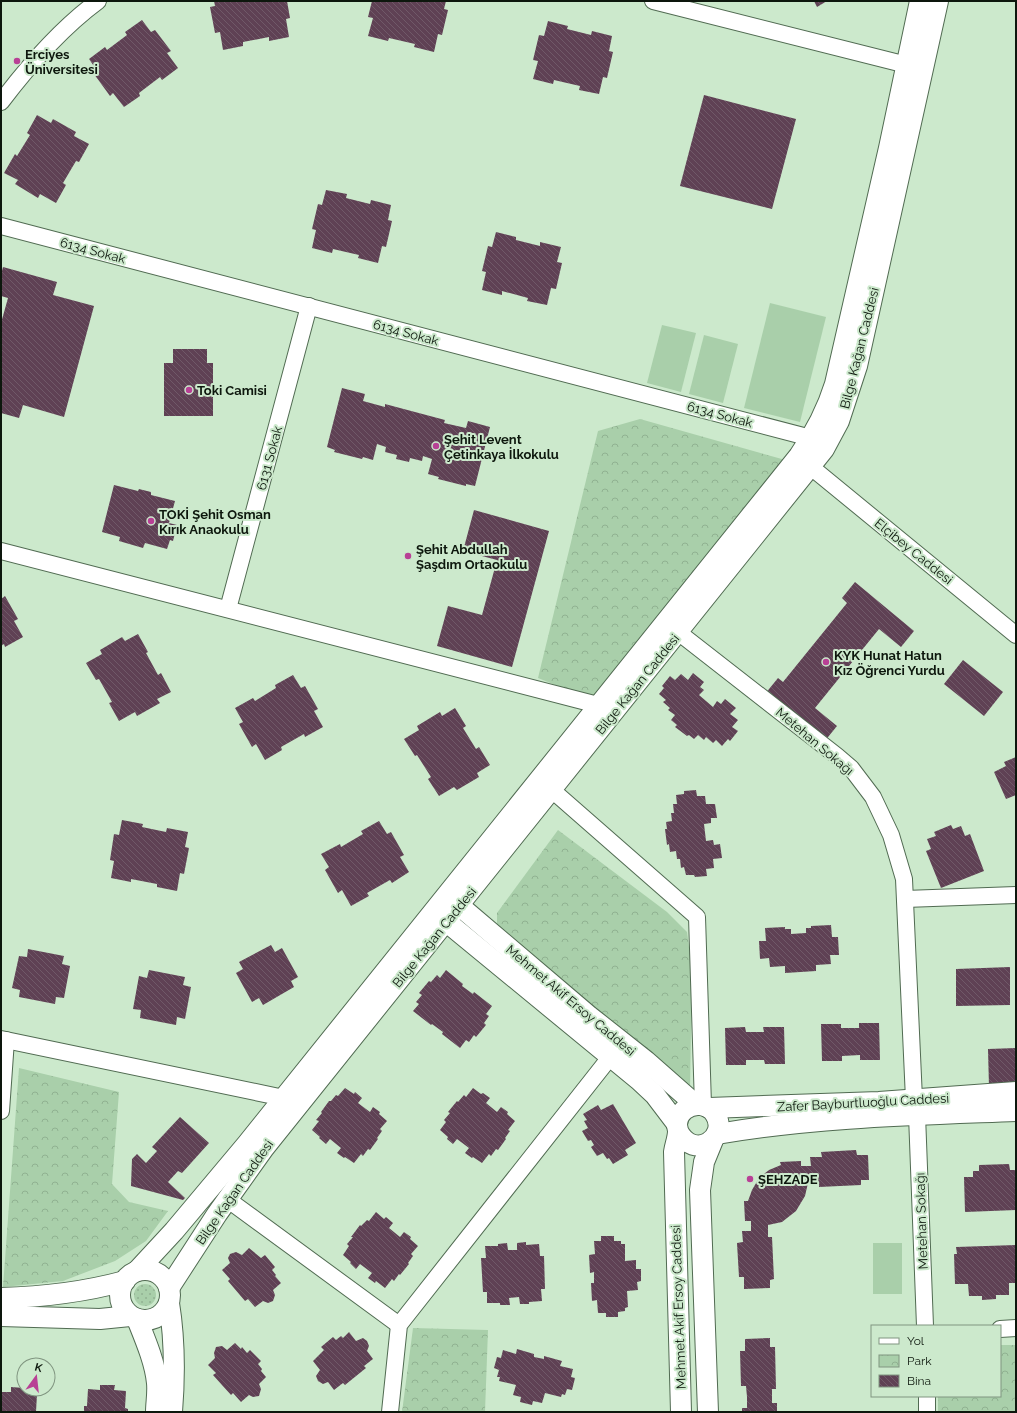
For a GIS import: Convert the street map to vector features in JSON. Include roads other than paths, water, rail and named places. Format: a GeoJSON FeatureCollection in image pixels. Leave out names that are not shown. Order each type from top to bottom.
{"type":"FeatureCollection","features":[{"type":"Feature","properties":{"kind":"street"},"geometry":{"type":"LineString","coordinates":[[1,102],[18,80],[70,23],[98,1]]}},
{"type":"Feature","properties":{"kind":"street"},"geometry":{"type":"LineString","coordinates":[[653,1],[907,64]]}},
{"type":"Feature","properties":{"kind":"street","name":"Bilge Kağan Caddesi"},"geometry":{"type":"LineString","coordinates":[[131,1276],[174,1231],[284,1098],[453,900],[598,705],[799,456],[811,438],[824,414],[835,384],[920,1]]}},
{"type":"Feature","properties":{"kind":"street","name":"Bilge Kağan Caddesi"},"geometry":{"type":"LineString","coordinates":[[453,900],[552,790],[824,450],[839,421],[857,366],[938,1]]}},
{"type":"Feature","properties":{"kind":"street","name":"6134 Sokak"},"geometry":{"type":"LineString","coordinates":[[1,226],[811,438]]}},
{"type":"Feature","properties":{"kind":"street","name":"6131 Sokak"},"geometry":{"type":"LineString","coordinates":[[228,610],[309,306]]}},
{"type":"Feature","properties":{"kind":"street","name":"Elçibey Caddesi"},"geometry":{"type":"LineString","coordinates":[[811,467],[1016,635]]}},
{"type":"Feature","properties":{"kind":"street"},"geometry":{"type":"LineString","coordinates":[[1,551],[598,705]]}},
{"type":"Feature","properties":{"kind":"street","name":"Metehan Sokağı"},"geometry":{"type":"LineString","coordinates":[[678,632],[851,768],[863,782],[876,802],[891,835],[904,879],[916,1107],[924,1325]]}},
{"type":"Feature","properties":{"kind":"street"},"geometry":{"type":"LineString","coordinates":[[552,790],[697,917],[703,1106]]}},
{"type":"Feature","properties":{"kind":"street"},"geometry":{"type":"LineString","coordinates":[[905,899],[1016,895]]}},
{"type":"Feature","properties":{"kind":"street","name":"Mehmet Akif Ersoy Caddesi"},"geometry":{"type":"LineString","coordinates":[[453,900],[524,962],[703,1106]]}},
{"type":"Feature","properties":{"kind":"street","name":"Bilge Kağan Caddesi"},"geometry":{"type":"LineString","coordinates":[[169,1296],[227,1199],[440,916]]}},
{"type":"Feature","properties":{"kind":"street","name":"Mehmet Akif Ersoy Caddesi"},"geometry":{"type":"LineString","coordinates":[[440,916],[639,1080],[655,1095],[678,1128],[674,1152],[681,1412]]}},
{"type":"Feature","properties":{"kind":"street"},"geometry":{"type":"LineString","coordinates":[[1,1110],[4,1039],[284,1098]]}},
{"type":"Feature","properties":{"kind":"street"},"geometry":{"type":"LineString","coordinates":[[390,1412],[399,1325],[611,1056]]}},
{"type":"Feature","properties":{"kind":"street","name":"Zafer Bayburtluoğlu Caddesi"},"geometry":{"type":"LineString","coordinates":[[715,1137],[778,1124],[916,1107],[1016,1092]]}},
{"type":"Feature","properties":{"kind":"street","name":"Zafer Bayburtluoğlu Caddesi"},"geometry":{"type":"LineString","coordinates":[[703,1106],[814,1105],[1016,1111]]}},
{"type":"Feature","properties":{"kind":"street"},"geometry":{"type":"LineString","coordinates":[[703,1106],[715,1113],[718,1120],[718,1127],[715,1137],[707,1144],[700,1146],[686,1143],[681,1138],[678,1128],[679,1117],[683,1111],[689,1107],[703,1106]]}},
{"type":"Feature","properties":{"kind":"street","name":"Mehmet Akif Ersoy Caddesi"},"geometry":{"type":"LineString","coordinates":[[708,1412],[700,1190],[704,1162],[715,1137]]}},
{"type":"Feature","properties":{"kind":"street"},"geometry":{"type":"LineString","coordinates":[[227,1199],[399,1325]]}},
{"type":"Feature","properties":{"kind":"street"},"geometry":{"type":"LineString","coordinates":[[1,1298],[53,1296],[95,1288],[145,1270],[160,1275],[165,1281],[169,1296],[174,1347],[175,1372],[172,1412]]}},
{"type":"Feature","properties":{"kind":"street"},"geometry":{"type":"LineString","coordinates":[[131,1276],[121,1288],[121,1303],[124,1310],[133,1318],[145,1340],[157,1384],[156,1412]]}},
{"type":"Feature","properties":{"kind":"street"},"geometry":{"type":"LineString","coordinates":[[1,1316],[100,1319],[133,1318],[145,1321],[152,1320],[160,1316],[165,1310],[169,1296]]}},
{"type":"Feature","properties":{"kind":"street"},"geometry":{"type":"LineString","coordinates":[[1001,1329],[1016,1328]]}},
{"type":"Feature","properties":{"kind":"street"},"geometry":{"type":"LineString","coordinates":[[927,1397],[928,1412]]}},
{"type":"Feature","properties":{"kind":"place","name":"Erciyes Üniversitesi"},"geometry":{"type":"Point","coordinates":[17,61]}},
{"type":"Feature","properties":{"kind":"place","name":"Toki Camisi"},"geometry":{"type":"Point","coordinates":[189,390]}},
{"type":"Feature","properties":{"kind":"place","name":"Şehit Levent Çetinkaya İlkokulu"},"geometry":{"type":"Point","coordinates":[436,446]}},
{"type":"Feature","properties":{"kind":"place","name":"TOKİ Şehit Osman Kırık Anaokulu"},"geometry":{"type":"Point","coordinates":[151,521]}},
{"type":"Feature","properties":{"kind":"place","name":"Şehit Abdullah Şaşdım Ortaokulu"},"geometry":{"type":"Point","coordinates":[408,556]}},
{"type":"Feature","properties":{"kind":"place","name":"KYK Hunat Hatun Kız Öğrenci Yurdu"},"geometry":{"type":"Point","coordinates":[826,662]}},
{"type":"Feature","properties":{"kind":"place","name":"ŞEHZADE"},"geometry":{"type":"Point","coordinates":[750,1179]}}]}
